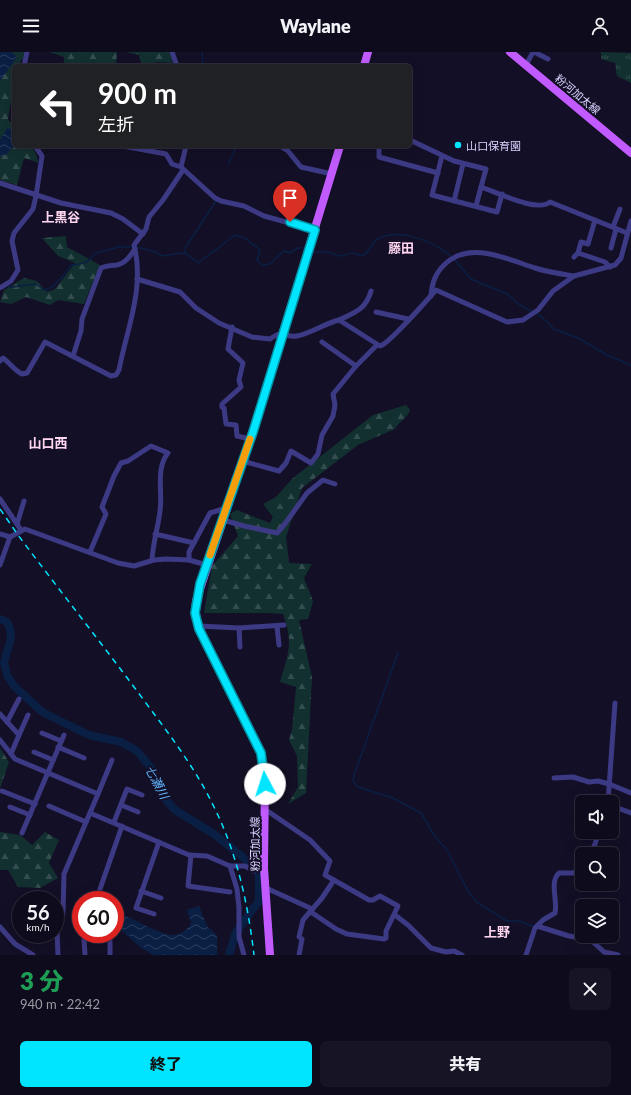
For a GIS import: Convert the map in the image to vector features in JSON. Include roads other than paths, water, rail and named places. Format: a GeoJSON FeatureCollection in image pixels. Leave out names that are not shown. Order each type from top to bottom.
{"type":"FeatureCollection","features":[{"type":"Feature","properties":{"kind":"main road"},"geometry":{"type":"LineString","coordinates":[[365,64],[368,52]]}},
{"type":"Feature","properties":{"kind":"main road","name":"粉河加太線"},"geometry":{"type":"LineString","coordinates":[[510,52],[631,153]]}},
{"type":"Feature","properties":{"kind":"main road","name":"粉河加太線"},"geometry":{"type":"LineString","coordinates":[[270,955],[264,868],[265,774],[261,753],[199,626],[195,613],[196,600],[284,333],[339,148]]}},
{"type":"Feature","properties":{"kind":"street"},"geometry":{"type":"LineString","coordinates":[[24,64],[27,52]]}},
{"type":"Feature","properties":{"kind":"street"},"geometry":{"type":"LineString","coordinates":[[172,52],[176,64]]}},
{"type":"Feature","properties":{"kind":"street"},"geometry":{"type":"LineString","coordinates":[[526,65],[534,52],[548,59]]}},
{"type":"Feature","properties":{"kind":"street"},"geometry":{"type":"LineString","coordinates":[[412,141],[462,164],[486,169],[476,206]]}},
{"type":"Feature","properties":{"kind":"street"},"geometry":{"type":"LineString","coordinates":[[0,288],[11,281],[18,270],[12,241],[14,233],[33,209],[42,156],[36,148]]}},
{"type":"Feature","properties":{"kind":"street"},"geometry":{"type":"LineString","coordinates":[[134,148],[166,154],[172,164],[182,169],[221,201],[244,206],[264,216],[315,230]]}},
{"type":"Feature","properties":{"kind":"street"},"geometry":{"type":"LineString","coordinates":[[0,361],[3,358],[11,363],[15,370],[22,374],[27,372],[45,342],[111,376],[116,375],[119,370],[129,334],[136,303],[137,279],[134,244],[143,234],[149,217],[163,200],[182,169],[186,148]]}},
{"type":"Feature","properties":{"kind":"street"},"geometry":{"type":"LineString","coordinates":[[283,148],[288,151],[301,167],[332,174]]}},
{"type":"Feature","properties":{"kind":"street"},"geometry":{"type":"LineString","coordinates":[[379,148],[379,157],[438,173]]}},
{"type":"Feature","properties":{"kind":"street"},"geometry":{"type":"LineString","coordinates":[[442,156],[432,195],[497,212],[502,194]]}},
{"type":"Feature","properties":{"kind":"street"},"geometry":{"type":"LineString","coordinates":[[454,201],[462,164]]}},
{"type":"Feature","properties":{"kind":"street"},"geometry":{"type":"LineString","coordinates":[[0,183],[61,203],[111,213],[123,219],[143,234]]}},
{"type":"Feature","properties":{"kind":"street"},"geometry":{"type":"LineString","coordinates":[[481,187],[527,204],[546,206],[550,202],[626,233]]}},
{"type":"Feature","properties":{"kind":"street"},"geometry":{"type":"LineString","coordinates":[[611,248],[620,209]]}},
{"type":"Feature","properties":{"kind":"street"},"geometry":{"type":"LineString","coordinates":[[595,220],[588,244],[581,242],[576,255],[605,262],[610,267]]}},
{"type":"Feature","properties":{"kind":"street"},"geometry":{"type":"LineString","coordinates":[[340,320],[377,345],[384,345],[436,290],[507,322],[523,320],[538,310],[553,291],[574,276],[615,265],[621,258],[626,233],[631,221]]}},
{"type":"Feature","properties":{"kind":"street"},"geometry":{"type":"LineString","coordinates":[[73,356],[81,331],[82,319],[101,268],[106,265],[117,265],[124,262],[135,250]]}},
{"type":"Feature","properties":{"kind":"street"},"geometry":{"type":"LineString","coordinates":[[431,296],[434,280],[439,271],[453,258],[462,254],[489,254],[536,269],[574,276]]}},
{"type":"Feature","properties":{"kind":"street"},"geometry":{"type":"LineString","coordinates":[[137,279],[180,292],[196,308],[219,323],[232,327],[252,337],[270,340],[278,334],[284,333],[296,336],[340,320],[354,313],[368,303],[371,291]]}},
{"type":"Feature","properties":{"kind":"street"},"geometry":{"type":"LineString","coordinates":[[376,312],[408,319]]}},
{"type":"Feature","properties":{"kind":"street"},"geometry":{"type":"LineString","coordinates":[[232,327],[228,349],[242,363],[239,380],[241,387],[222,404],[222,407],[224,408],[226,424],[236,425],[237,436],[250,439]]}},
{"type":"Feature","properties":{"kind":"street"},"geometry":{"type":"LineString","coordinates":[[322,342],[356,366]]}},
{"type":"Feature","properties":{"kind":"street"},"geometry":{"type":"LineString","coordinates":[[242,461],[271,470],[278,470],[286,463],[291,451],[311,463],[318,454],[322,435],[333,416],[335,405],[333,394],[356,366],[377,345]]}},
{"type":"Feature","properties":{"kind":"street"},"geometry":{"type":"LineString","coordinates":[[90,552],[106,514],[102,507],[114,476],[121,463],[128,461],[151,446],[168,453],[164,458],[160,489],[161,510],[154,534],[152,560]]}},
{"type":"Feature","properties":{"kind":"street"},"geometry":{"type":"LineString","coordinates":[[223,520],[250,528],[277,532],[284,525],[307,493],[323,480],[335,484]]}},
{"type":"Feature","properties":{"kind":"street"},"geometry":{"type":"LineString","coordinates":[[0,499],[21,530]]}},
{"type":"Feature","properties":{"kind":"street"},"geometry":{"type":"LineString","coordinates":[[17,524],[24,501]]}},
{"type":"Feature","properties":{"kind":"street"},"geometry":{"type":"LineString","coordinates":[[189,560],[189,552],[210,513],[226,508]]}},
{"type":"Feature","properties":{"kind":"street"},"geometry":{"type":"LineString","coordinates":[[0,565],[10,537],[25,529],[118,563],[134,566],[152,560],[166,559],[189,560],[207,565]]}},
{"type":"Feature","properties":{"kind":"street"},"geometry":{"type":"LineString","coordinates":[[0,534],[10,537]]}},
{"type":"Feature","properties":{"kind":"street"},"geometry":{"type":"LineString","coordinates":[[154,534],[194,543]]}},
{"type":"Feature","properties":{"kind":"street"},"geometry":{"type":"LineString","coordinates":[[199,626],[239,628],[284,625]]}},
{"type":"Feature","properties":{"kind":"street"},"geometry":{"type":"LineString","coordinates":[[276,626],[279,645]]}},
{"type":"Feature","properties":{"kind":"street"},"geometry":{"type":"LineString","coordinates":[[239,628],[240,647]]}},
{"type":"Feature","properties":{"kind":"street"},"geometry":{"type":"LineString","coordinates":[[8,722],[19,699]]}},
{"type":"Feature","properties":{"kind":"street"},"geometry":{"type":"LineString","coordinates":[[608,795],[615,703]]}},
{"type":"Feature","properties":{"kind":"street"},"geometry":{"type":"LineString","coordinates":[[0,714],[19,735]]}},
{"type":"Feature","properties":{"kind":"street"},"geometry":{"type":"LineString","coordinates":[[11,754],[28,715]]}},
{"type":"Feature","properties":{"kind":"street"},"geometry":{"type":"LineString","coordinates":[[42,733],[61,741]]}},
{"type":"Feature","properties":{"kind":"street"},"geometry":{"type":"LineString","coordinates":[[22,833],[64,735]]}},
{"type":"Feature","properties":{"kind":"street"},"geometry":{"type":"LineString","coordinates":[[0,740],[15,759],[98,794]]}},
{"type":"Feature","properties":{"kind":"street"},"geometry":{"type":"LineString","coordinates":[[58,748],[84,758]]}},
{"type":"Feature","properties":{"kind":"street"},"geometry":{"type":"LineString","coordinates":[[34,752],[53,760]]}},
{"type":"Feature","properties":{"kind":"street"},"geometry":{"type":"LineString","coordinates":[[58,955],[57,930],[63,913],[64,874],[112,760]]}},
{"type":"Feature","properties":{"kind":"street"},"geometry":{"type":"LineString","coordinates":[[554,778],[579,778],[589,782],[609,784],[631,793]]}},
{"type":"Feature","properties":{"kind":"street"},"geometry":{"type":"LineString","coordinates":[[114,822],[127,789],[142,795]]}},
{"type":"Feature","properties":{"kind":"street"},"geometry":{"type":"LineString","coordinates":[[2,791],[34,804]]}},
{"type":"Feature","properties":{"kind":"street"},"geometry":{"type":"LineString","coordinates":[[121,805],[138,812]]}},
{"type":"Feature","properties":{"kind":"street"},"geometry":{"type":"LineString","coordinates":[[49,806],[86,822]]}},
{"type":"Feature","properties":{"kind":"street"},"geometry":{"type":"LineString","coordinates":[[10,807],[30,815]]}},
{"type":"Feature","properties":{"kind":"street"},"geometry":{"type":"LineString","coordinates":[[619,809],[631,813]]}},
{"type":"Feature","properties":{"kind":"street"},"geometry":{"type":"LineString","coordinates":[[264,811],[269,812],[310,840],[330,862],[325,875],[369,900],[382,897],[398,906],[395,915],[387,927],[386,938],[347,934],[336,930],[311,912],[310,908],[266,888]]}},
{"type":"Feature","properties":{"kind":"street"},"geometry":{"type":"LineString","coordinates":[[90,813],[191,855],[207,856],[230,866],[245,866],[254,872],[264,868]]}},
{"type":"Feature","properties":{"kind":"street"},"geometry":{"type":"LineString","coordinates":[[100,889],[122,826]]}},
{"type":"Feature","properties":{"kind":"street"},"geometry":{"type":"LineString","coordinates":[[154,914],[136,908],[159,842]]}},
{"type":"Feature","properties":{"kind":"street"},"geometry":{"type":"LineString","coordinates":[[191,855],[188,886],[230,892]]}},
{"type":"Feature","properties":{"kind":"street"},"geometry":{"type":"LineString","coordinates":[[230,866],[237,889],[239,908],[239,937],[244,955]]}},
{"type":"Feature","properties":{"kind":"street"},"geometry":{"type":"LineString","coordinates":[[526,955],[536,927],[556,913],[555,885],[557,875],[560,872],[575,872]]}},
{"type":"Feature","properties":{"kind":"street"},"geometry":{"type":"LineString","coordinates":[[299,955],[302,939],[299,937],[303,920],[311,912],[334,880]]}},
{"type":"Feature","properties":{"kind":"street"},"geometry":{"type":"LineString","coordinates":[[141,891],[160,898]]}},
{"type":"Feature","properties":{"kind":"street"},"geometry":{"type":"LineString","coordinates":[[395,915],[408,925],[431,948],[446,952],[454,951],[462,955]]}},
{"type":"Feature","properties":{"kind":"street"},"geometry":{"type":"LineString","coordinates":[[0,927],[15,944],[34,955]]}},
{"type":"Feature","properties":{"kind":"street"},"geometry":{"type":"LineString","coordinates":[[536,927],[590,940],[604,952],[618,955]]}},
{"type":"Feature","properties":{"kind":"street"},"geometry":{"type":"LineString","coordinates":[[85,955],[84,938],[104,938],[110,940],[110,955]]}},
{"type":"Feature","properties":{"kind":"water"},"geometry":{"type":"Polygon","coordinates":[[[0,52],[11,52],[17,57],[0,81],[0,52]]]}},
{"type":"Feature","properties":{"kind":"water"},"geometry":{"type":"Polygon","coordinates":[[[8,127],[12,130],[12,148],[6,155],[0,156],[0,140],[8,127]]]}},
{"type":"Feature","properties":{"kind":"water"},"geometry":{"type":"Polygon","coordinates":[[[199,906],[207,926],[217,935],[217,955],[154,955],[140,946],[124,932],[124,914],[159,932],[177,935],[185,930],[191,923],[187,910],[199,906]]]}},
{"type":"Feature","properties":{"kind":"waterway"},"geometry":{"type":"LineString","coordinates":[[202,52],[203,64]]}},
{"type":"Feature","properties":{"kind":"waterway"},"geometry":{"type":"LineString","coordinates":[[228,164],[236,148]]}},
{"type":"Feature","properties":{"kind":"waterway"},"geometry":{"type":"LineString","coordinates":[[185,253],[185,248],[216,201]]}},
{"type":"Feature","properties":{"kind":"waterway"},"geometry":{"type":"LineString","coordinates":[[136,247],[153,251],[163,256],[180,253],[187,254],[198,263],[235,235],[245,238],[260,250],[257,261],[263,265],[270,264],[284,251],[290,253],[298,248],[305,248]]}},
{"type":"Feature","properties":{"kind":"waterway"},"geometry":{"type":"LineString","coordinates":[[312,251],[327,252],[339,256],[352,253],[363,255],[378,239],[387,236],[406,235],[436,246],[452,257]]}},
{"type":"Feature","properties":{"kind":"waterway"},"geometry":{"type":"LineString","coordinates":[[5,286],[12,287],[36,284],[44,290],[53,287],[71,265],[87,262],[94,254],[118,247],[132,247]]}},
{"type":"Feature","properties":{"kind":"waterway"},"geometry":{"type":"LineString","coordinates":[[454,259],[471,279],[507,294],[521,306],[533,312]]}},
{"type":"Feature","properties":{"kind":"waterway"},"geometry":{"type":"LineString","coordinates":[[536,313],[554,329],[578,338],[609,356],[631,365]]}},
{"type":"Feature","properties":{"kind":"waterway","name":"七瀬川"},"geometry":{"type":"LineString","coordinates":[[0,619],[7,622],[10,628],[11,638],[4,662],[7,675],[14,686],[41,711],[50,716],[89,735],[121,742],[137,751],[152,769],[161,794],[175,810],[214,834],[256,868],[259,874],[259,901],[236,932],[229,955]]}},
{"type":"Feature","properties":{"kind":"waterway"},"geometry":{"type":"LineString","coordinates":[[398,653],[353,781],[358,787],[393,798],[421,813],[434,835],[447,850],[469,893],[478,903],[507,921],[519,921],[535,927]]}},
{"type":"Feature","properties":{"kind":"waterway"},"geometry":{"type":"LineString","coordinates":[[124,932],[140,946],[154,955]]}},
{"type":"Feature","properties":{"kind":"railway"},"geometry":{"type":"LineString","coordinates":[[0,509],[168,733],[197,776],[214,807],[229,842],[245,898],[254,955]]}},
{"type":"Feature","properties":{"kind":"place","name":"山口保育園"},"geometry":{"type":"Point","coordinates":[458,145]}},
{"type":"Feature","properties":{"kind":"district","name":"上黒谷"},"geometry":{"type":"Point","coordinates":[61,217]}},
{"type":"Feature","properties":{"kind":"district","name":"藤田"},"geometry":{"type":"Point","coordinates":[401,248]}},
{"type":"Feature","properties":{"kind":"district","name":"山口西"},"geometry":{"type":"Point","coordinates":[48,443]}},
{"type":"Feature","properties":{"kind":"district","name":"上野"},"geometry":{"type":"Point","coordinates":[497,932]}}]}
